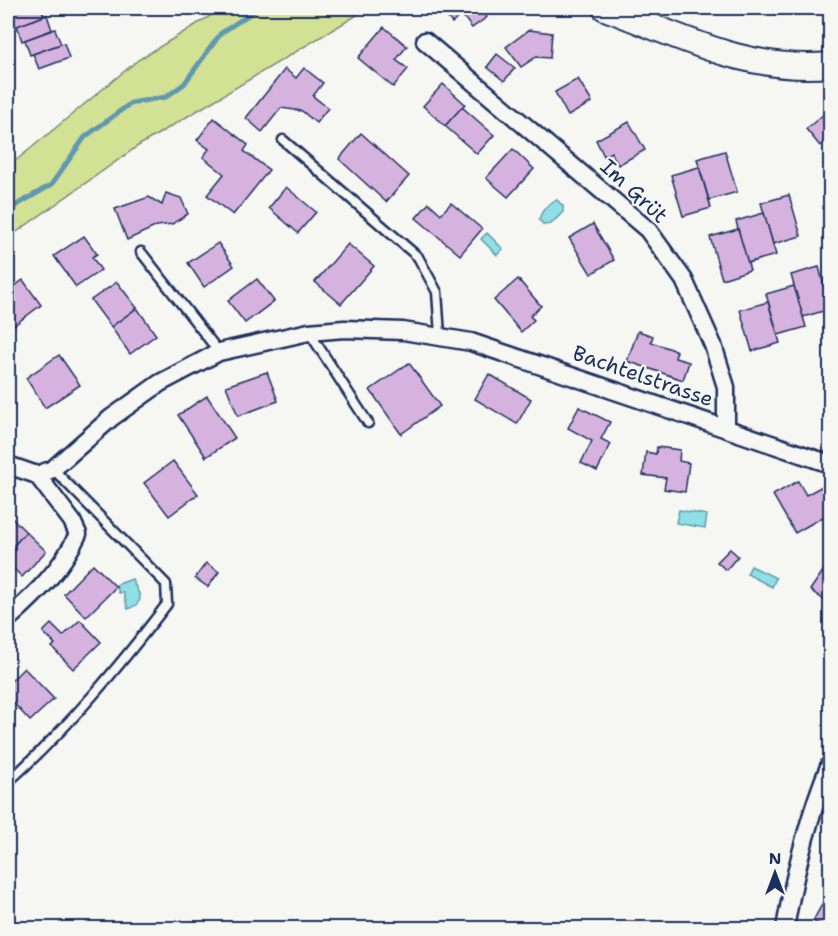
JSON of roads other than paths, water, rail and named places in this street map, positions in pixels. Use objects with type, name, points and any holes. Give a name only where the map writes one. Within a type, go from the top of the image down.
[{"type":"main road","points":[[605,8],[752,62],[786,66],[831,65]]},
{"type":"street","name":"Im Grüt","points":[[425,41],[648,230],[684,280],[714,345],[726,387],[726,428]]},
{"type":"street","name":"Bachtelstrasse","points":[[45,472],[111,418],[152,389],[219,352],[309,332],[372,329],[440,335],[499,350],[831,464]]},
{"type":"street","points":[[8,468],[45,472],[78,534],[66,559],[32,598],[8,619]]},
{"type":"street","points":[[785,928],[812,814],[831,764]]},
{"type":"lane","points":[[283,140],[418,257],[436,292],[440,335]]},
{"type":"lane","points":[[141,252],[219,352]]},
{"type":"lane","points":[[309,332],[368,423]]},
{"type":"lane","points":[[8,782],[69,724],[116,671],[167,604],[166,584],[45,472]]},
{"type":"water","points":[[557,200],[563,206],[563,212],[551,224],[544,225],[539,220],[541,214],[548,205]]},
{"type":"water","points":[[487,233],[503,249],[497,255],[481,239]]},
{"type":"water","points":[[679,510],[707,515],[705,528],[676,523]]},
{"type":"water","points":[[751,566],[776,578],[772,587],[747,574]]},
{"type":"water","points":[[132,579],[140,599],[128,609],[123,592],[119,593],[116,585]]},
{"type":"waterway","points":[[8,210],[51,185],[85,137],[131,103],[166,97],[184,84],[221,33],[259,8]]}]
